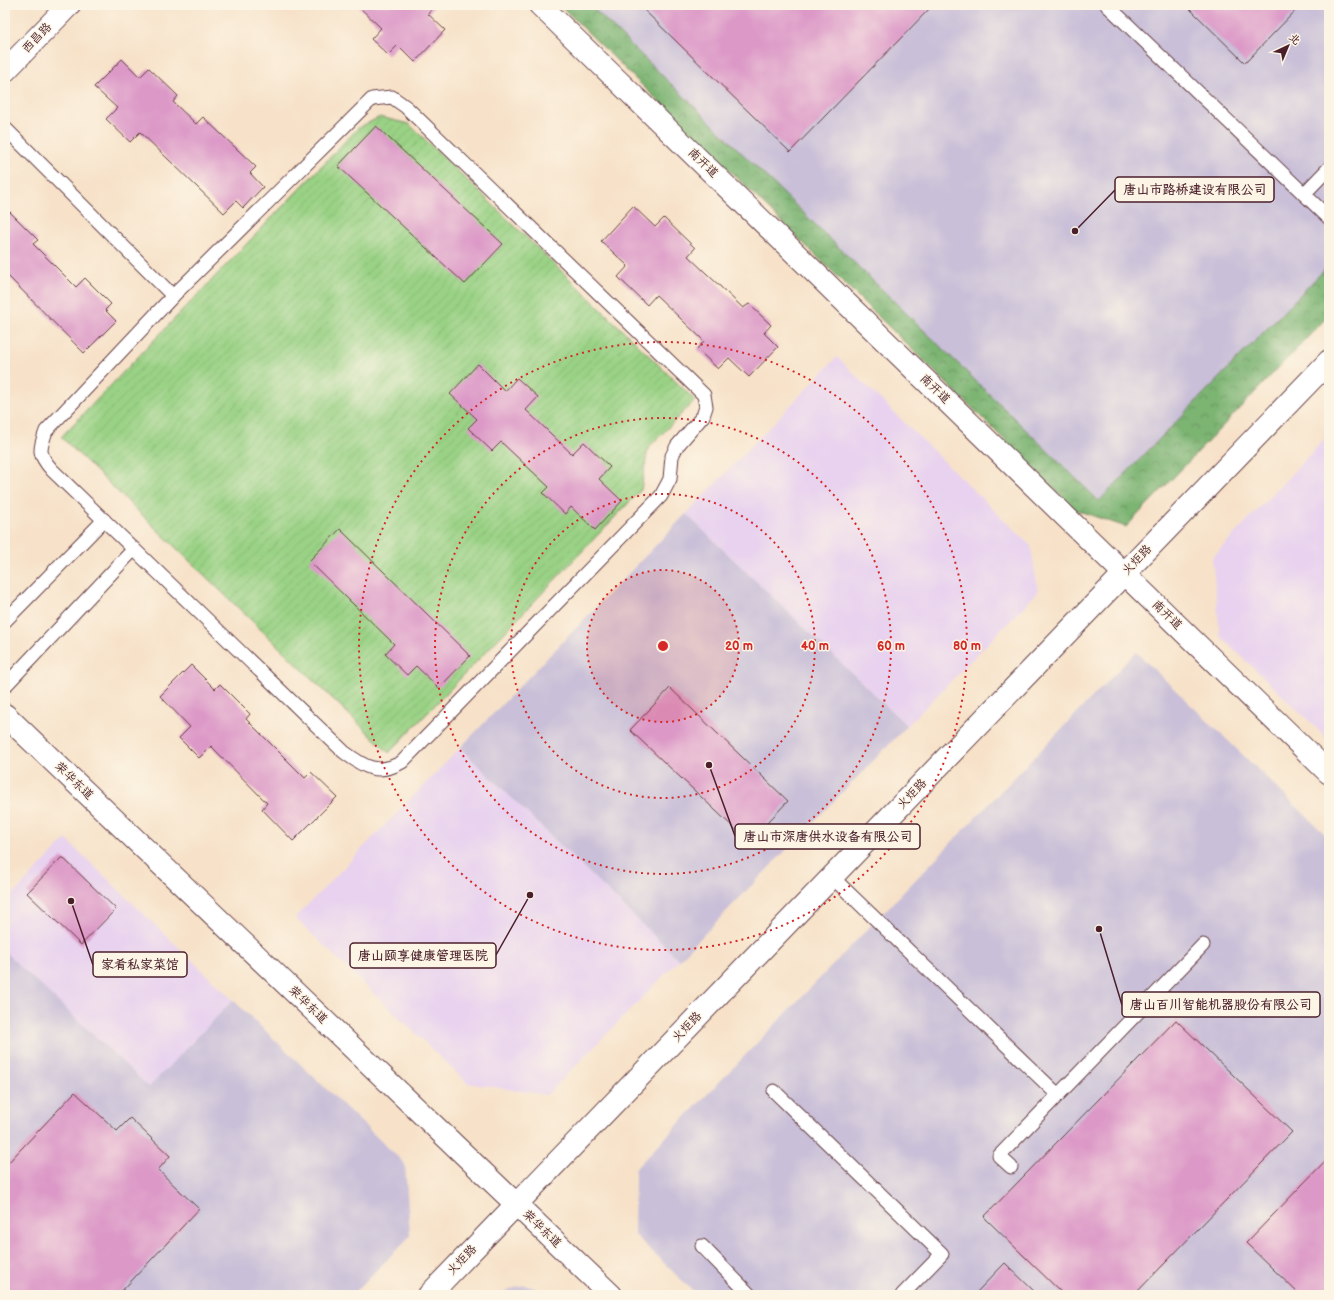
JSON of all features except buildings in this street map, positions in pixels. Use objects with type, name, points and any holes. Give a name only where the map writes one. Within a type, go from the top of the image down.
[{"type":"street","name":"西昌路","points":[[5,71],[69,5]]},
{"type":"street","name":"南开道","points":[[540,5],[1329,773]]},
{"type":"street","name":"火炬路","points":[[429,1295],[1329,361]]},
{"type":"street","name":"荣华东道","points":[[5,715],[611,1295]]},
{"type":"lane","points":[[1107,5],[1329,218]]},
{"type":"lane","points":[[392,97],[406,107],[704,395],[706,407],[702,416],[677,446],[672,456],[670,479],[661,496],[402,762],[393,768],[378,770],[361,765],[344,752],[104,520],[42,457],[41,445],[46,431],[173,296],[372,99],[392,97]]},
{"type":"lane","points":[[5,128],[173,296]]},
{"type":"lane","points":[[1304,194],[1329,168]]},
{"type":"lane","points":[[5,621],[104,520]]},
{"type":"lane","points":[[5,686],[134,549]]},
{"type":"lane","points":[[832,877],[1058,1095]]},
{"type":"lane","points":[[1011,1167],[1000,1156],[1204,945]]},
{"type":"lane","points":[[774,1091],[942,1254],[902,1295]]},
{"type":"lane","points":[[702,1246],[750,1295]]},
{"type":"shaded area","points":[[590,5],[1329,5],[1329,265],[1099,501]]},
{"type":"shaded area","points":[[837,357],[1031,546],[1038,592],[907,726],[686,514]]},
{"type":"shaded area","points":[[1329,434],[1329,740],[1220,636],[1212,558]]},
{"type":"shaded area","points":[[686,514],[907,726],[679,960],[460,748]]},
{"type":"shaded area","points":[[1136,652],[1329,838],[1329,1295],[697,1295],[634,1234],[635,1169]]},
{"type":"shaded area","points":[[460,748],[679,960],[547,1095],[467,1083],[295,918]]},
{"type":"shaded area","points":[[66,839],[233,1000],[149,1088],[5,952],[5,903]]},
{"type":"shaded area","points":[[5,952],[149,1087],[233,1000],[405,1164],[410,1236],[352,1295],[5,1295]]},
{"type":"shaded area","points":[[524,1285],[559,1295],[494,1295]]},
{"type":"green space","points":[[560,5],[590,5],[1099,501],[1329,265],[1329,315],[1126,527],[1076,510]]},
{"type":"green space","points":[[380,117],[409,124],[695,400],[648,448],[641,490],[389,753],[61,437],[358,128]]},
{"type":"place","name":"唐山市路桥建设有限公司","points":[[1075,231]]},
{"type":"place","name":"唐山市深唐供水设备有限公司","points":[[709,765]]},
{"type":"place","name":"唐山颐享健康管理医院","points":[[530,895]]},
{"type":"place","name":"家肴私家菜馆","points":[[71,901]]},
{"type":"place","name":"唐山百川智能机器股份有限公司","points":[[1099,929]]}]
